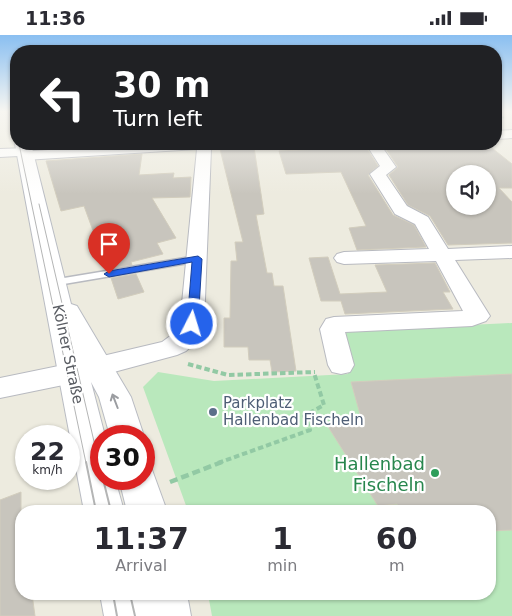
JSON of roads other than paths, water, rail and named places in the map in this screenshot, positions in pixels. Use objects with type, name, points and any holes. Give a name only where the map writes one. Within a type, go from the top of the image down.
[{"type":"main road","name":"Kölner Straße","points":[[24,150],[52,284],[86,370],[103,505]]},
{"type":"main road","name":"Kölner Straße","points":[[86,370],[115,397],[124,425]]},
{"type":"main road","points":[[123,600],[127,616]]},
{"type":"main road","points":[[166,600],[168,616]]},
{"type":"street","points":[[0,153],[24,150]]},
{"type":"street","points":[[0,388],[151,354],[177,345],[188,335],[192,324],[198,259],[204,150]]},
{"type":"street","points":[[341,365],[332,329],[334,325],[472,318],[478,316],[422,221],[401,210],[378,174],[388,167],[377,150]]},
{"type":"street","points":[[344,258],[512,252]]},
{"type":"lane","points":[[52,284],[198,259]]},
{"type":"tram line","points":[[20,150],[86,463]]},
{"type":"tram line","points":[[39,204],[90,425]]},
{"type":"tram line","points":[[86,462],[95,505]]},
{"type":"tram line","points":[[106,490],[110,505]]},
{"type":"tram line","points":[[114,600],[117,616]]},
{"type":"tram line","points":[[131,600],[135,616]]},
{"type":"place","name":"Parkplatz Hallenbad Fischeln","points":[[213,412]]},
{"type":"place","name":"Hallenbad Fischeln","points":[[435,473]]}]
